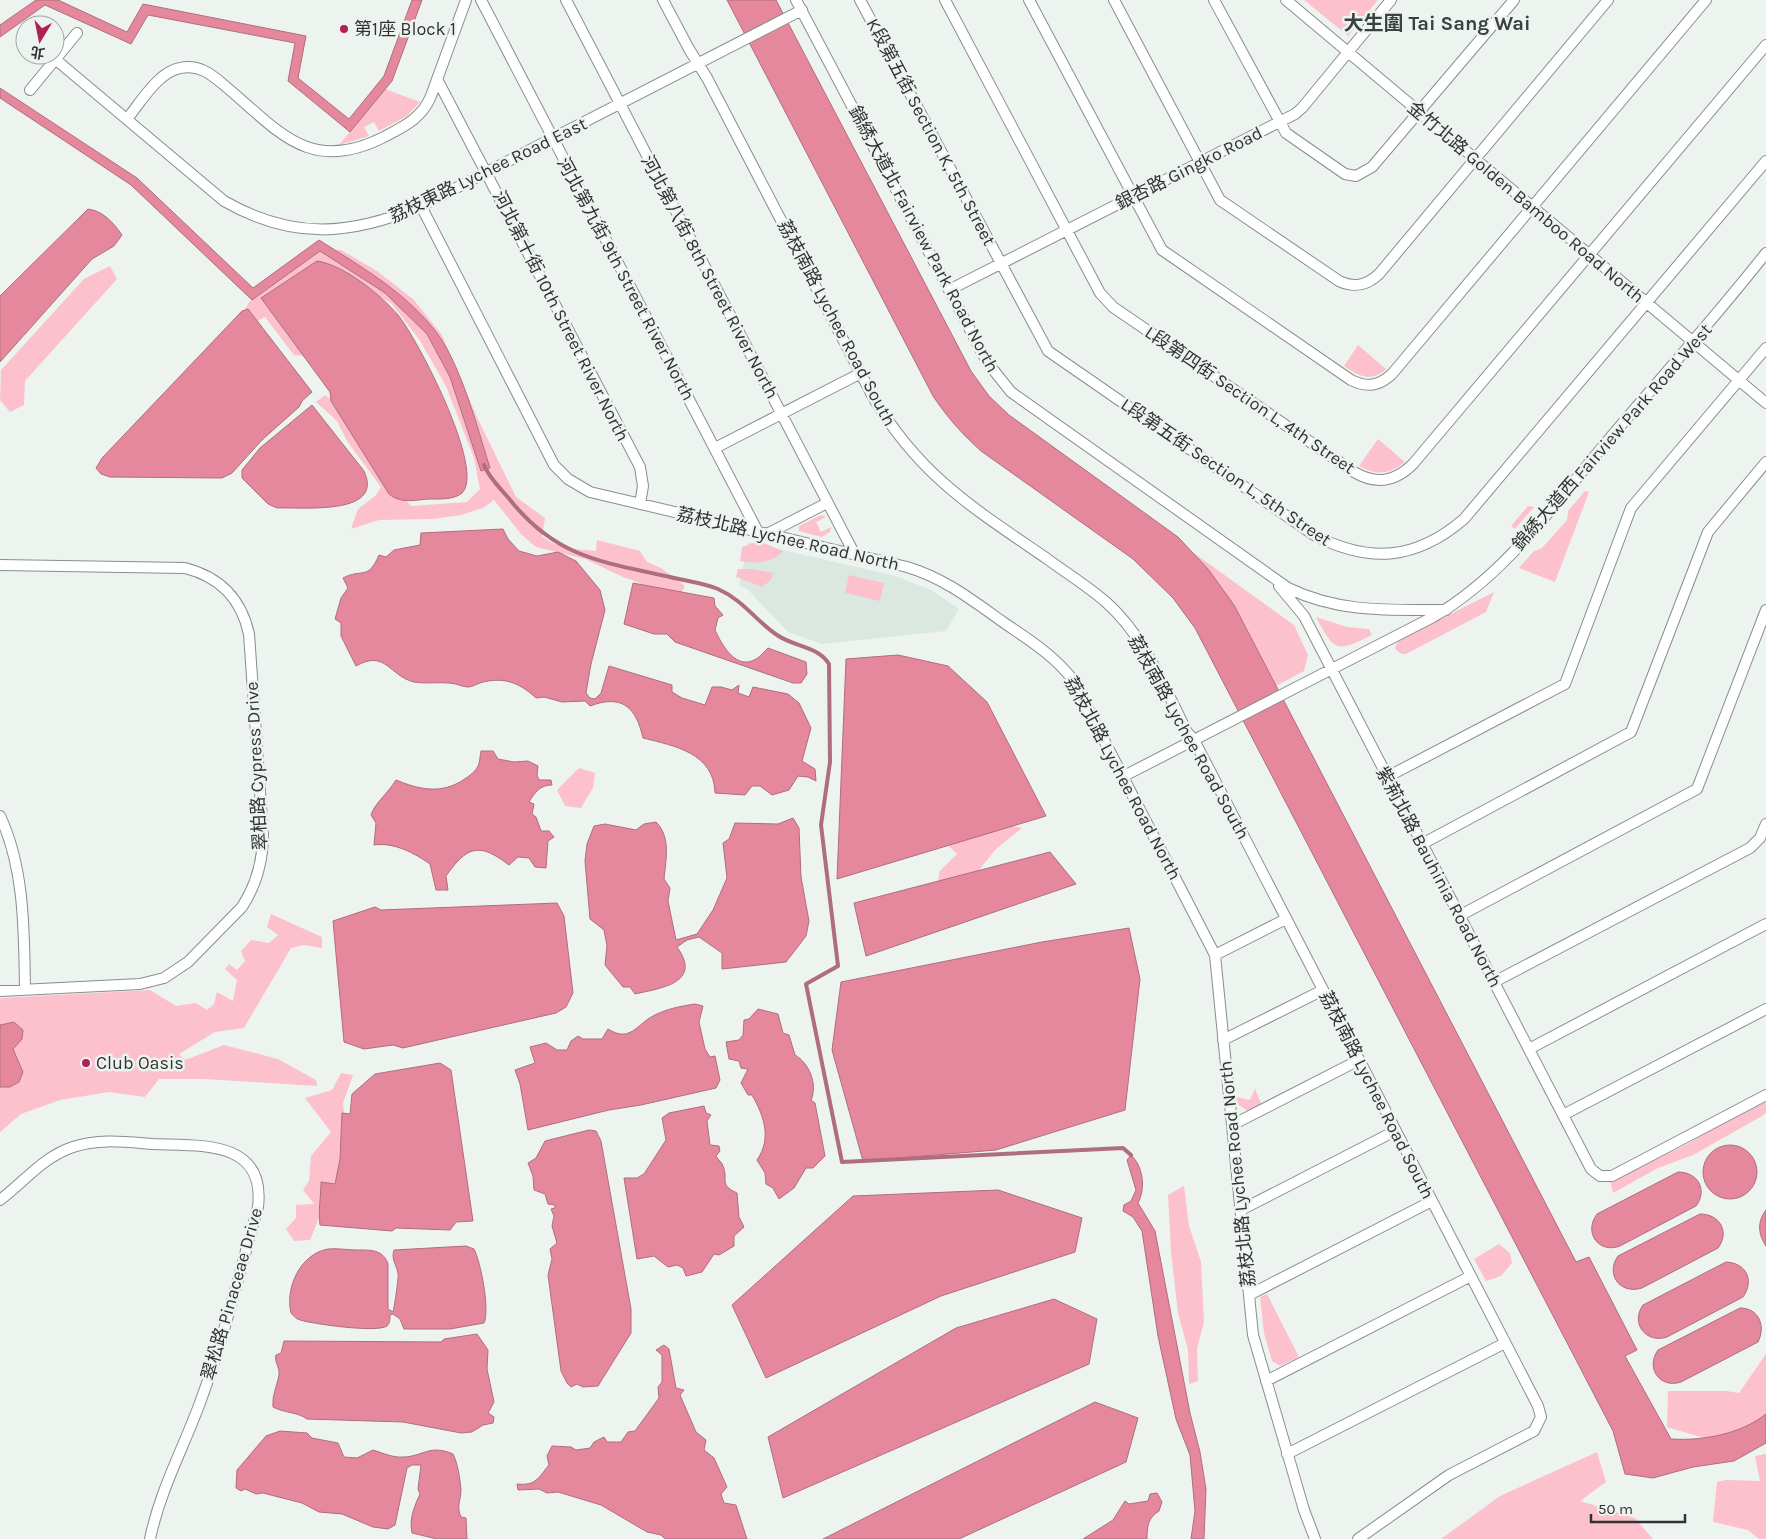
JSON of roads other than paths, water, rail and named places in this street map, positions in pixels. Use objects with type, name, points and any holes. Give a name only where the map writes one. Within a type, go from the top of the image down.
[{"type":"street","points":[[127,119],[164,76],[172,71],[190,67],[208,72],[291,140],[315,150],[340,152],[364,147],[412,122],[428,104],[466,0]]},
{"type":"street","name":"河北第九街 9th Street River North","points":[[481,0],[714,448],[762,533]]},
{"type":"street","name":"河北第八街 8th Street River North","points":[[566,0],[855,555]]},
{"type":"street","name":"荔枝南路 Lychee Road South","points":[[663,0],[889,423],[928,471],[963,501],[1091,590],[1123,620],[1137,638],[1187,732],[1194,740],[1538,1406],[1540,1422],[1534,1431],[1449,1475],[1358,1539]]},
{"type":"street","name":"錦綉大道北 Fairview Park Road North","points":[[796,0],[987,362],[1012,392],[1273,580]]},
{"type":"street","name":"K段第五街 Section K, 5th Street","points":[[860,0],[1001,264]]},
{"type":"street","name":"L段第四街 Section L, 4th Street","points":[[945,0],[1100,292],[1113,307],[1354,472],[1366,479],[1379,481],[1398,476],[1413,464],[1766,45]]},
{"type":"street","points":[[1029,0],[1162,250],[1351,380],[1368,386],[1377,384],[1392,374],[1706,0]]},
{"type":"street","points":[[1114,0],[1220,200],[1339,281],[1356,286],[1365,284],[1379,274],[1608,0]]},
{"type":"street","points":[[1214,0],[1278,122],[1286,133],[1344,174],[1356,176],[1372,167],[1514,0]]},
{"type":"street","name":"金竹北路 Golden Bamboo Road North","points":[[1286,0],[1766,404]]},
{"type":"street","name":"銀杏路 Gingko Road","points":[[949,290],[1302,108],[1391,0]]},
{"type":"street","name":"荔枝東路 Lychee Road East","points":[[62,65],[224,200],[240,210],[273,223],[308,229],[345,229],[380,222],[421,206],[802,10]]},
{"type":"street","points":[[65,47],[77,33]]},
{"type":"street","points":[[30,90],[50,65]]},
{"type":"street","name":"河北第十街 10th Street River North","points":[[437,79],[640,468],[643,486],[640,504]]},
{"type":"street","name":"L段第五街 Section L, 5th Street","points":[[1001,264],[1043,344],[1055,357],[1314,535],[1335,546],[1357,553],[1381,555],[1404,552],[1426,545],[1447,534],[1464,519],[1766,161]]},
{"type":"street","name":"荔枝北路 Lychee Road North","points":[[421,206],[554,465],[568,478],[590,492],[920,571],[943,582],[1045,651],[1073,680],[1215,955],[1253,1335],[1287,1454],[1315,1539]]},
{"type":"street","name":"錦綉大道西 Fairview Park Road West","points":[[1124,776],[1446,610],[1477,587],[1505,561],[1718,314],[1766,254]]},
{"type":"street","points":[[1387,777],[1565,684],[1631,508],[1766,348]]},
{"type":"street","points":[[714,448],[861,373]]},
{"type":"street","points":[[1422,844],[1631,732],[1708,532],[1766,462]]},
{"type":"street","points":[[762,533],[828,503]]},
{"type":"street","name":"翠柏路 Cypress Drive","points":[[0,565],[185,568],[208,576],[228,590],[246,618],[249,634],[263,834],[261,863],[248,898],[242,907],[180,968],[164,978],[140,984],[0,991]]},
{"type":"street","points":[[1273,580],[1304,596],[1338,606],[1372,610],[1446,610]]},
{"type":"street","name":"紫荊北路 Bauhinia Road North","points":[[1273,580],[1304,616],[1591,1169],[1600,1176],[1606,1177],[1617,1173],[1766,1095]]},
{"type":"street","points":[[1459,916],[1697,789],[1766,610]]},
{"type":"street","points":[[0,816],[7,835],[23,902],[25,989]]},
{"type":"street","points":[[1494,982],[1750,848],[1760,838],[1766,824]]},
{"type":"street","points":[[1215,955],[1286,919]]},
{"type":"street","points":[[1528,1049],[1766,924]]},
{"type":"street","points":[[1224,1040],[1322,990]]},
{"type":"street","points":[[1563,1115],[1766,1009]]},
{"type":"street","points":[[1232,1125],[1359,1060]]},
{"type":"street","points":[[1240,1210],[1396,1131]]},
{"type":"street","name":"翠松路 Pinaceae Drive","points":[[0,1200],[51,1157],[74,1146],[100,1142],[219,1147],[241,1158],[256,1179],[259,1188],[258,1207],[215,1356],[202,1398],[159,1504],[150,1539]]},
{"type":"street","points":[[1249,1295],[1432,1202]]},
{"type":"street","points":[[1266,1380],[1471,1276]]},
{"type":"street","points":[[1287,1454],[1505,1343]]},
{"type":"waterway","points":[[484,465],[496,484],[528,520],[546,535],[564,546],[583,555],[623,567],[718,589],[735,599],[777,635],[812,650],[829,664],[830,762],[821,825],[838,966],[806,984],[842,1162],[1123,1148],[1131,1155]]},
{"type":"place","name":"第1座 Block 1","points":[[344,29]]},
{"type":"place","name":"Club Oasis","points":[[86,1063]]},
{"type":"district","name":"大生圍 Tai Sang Wai","points":[[1437,23]]}]
